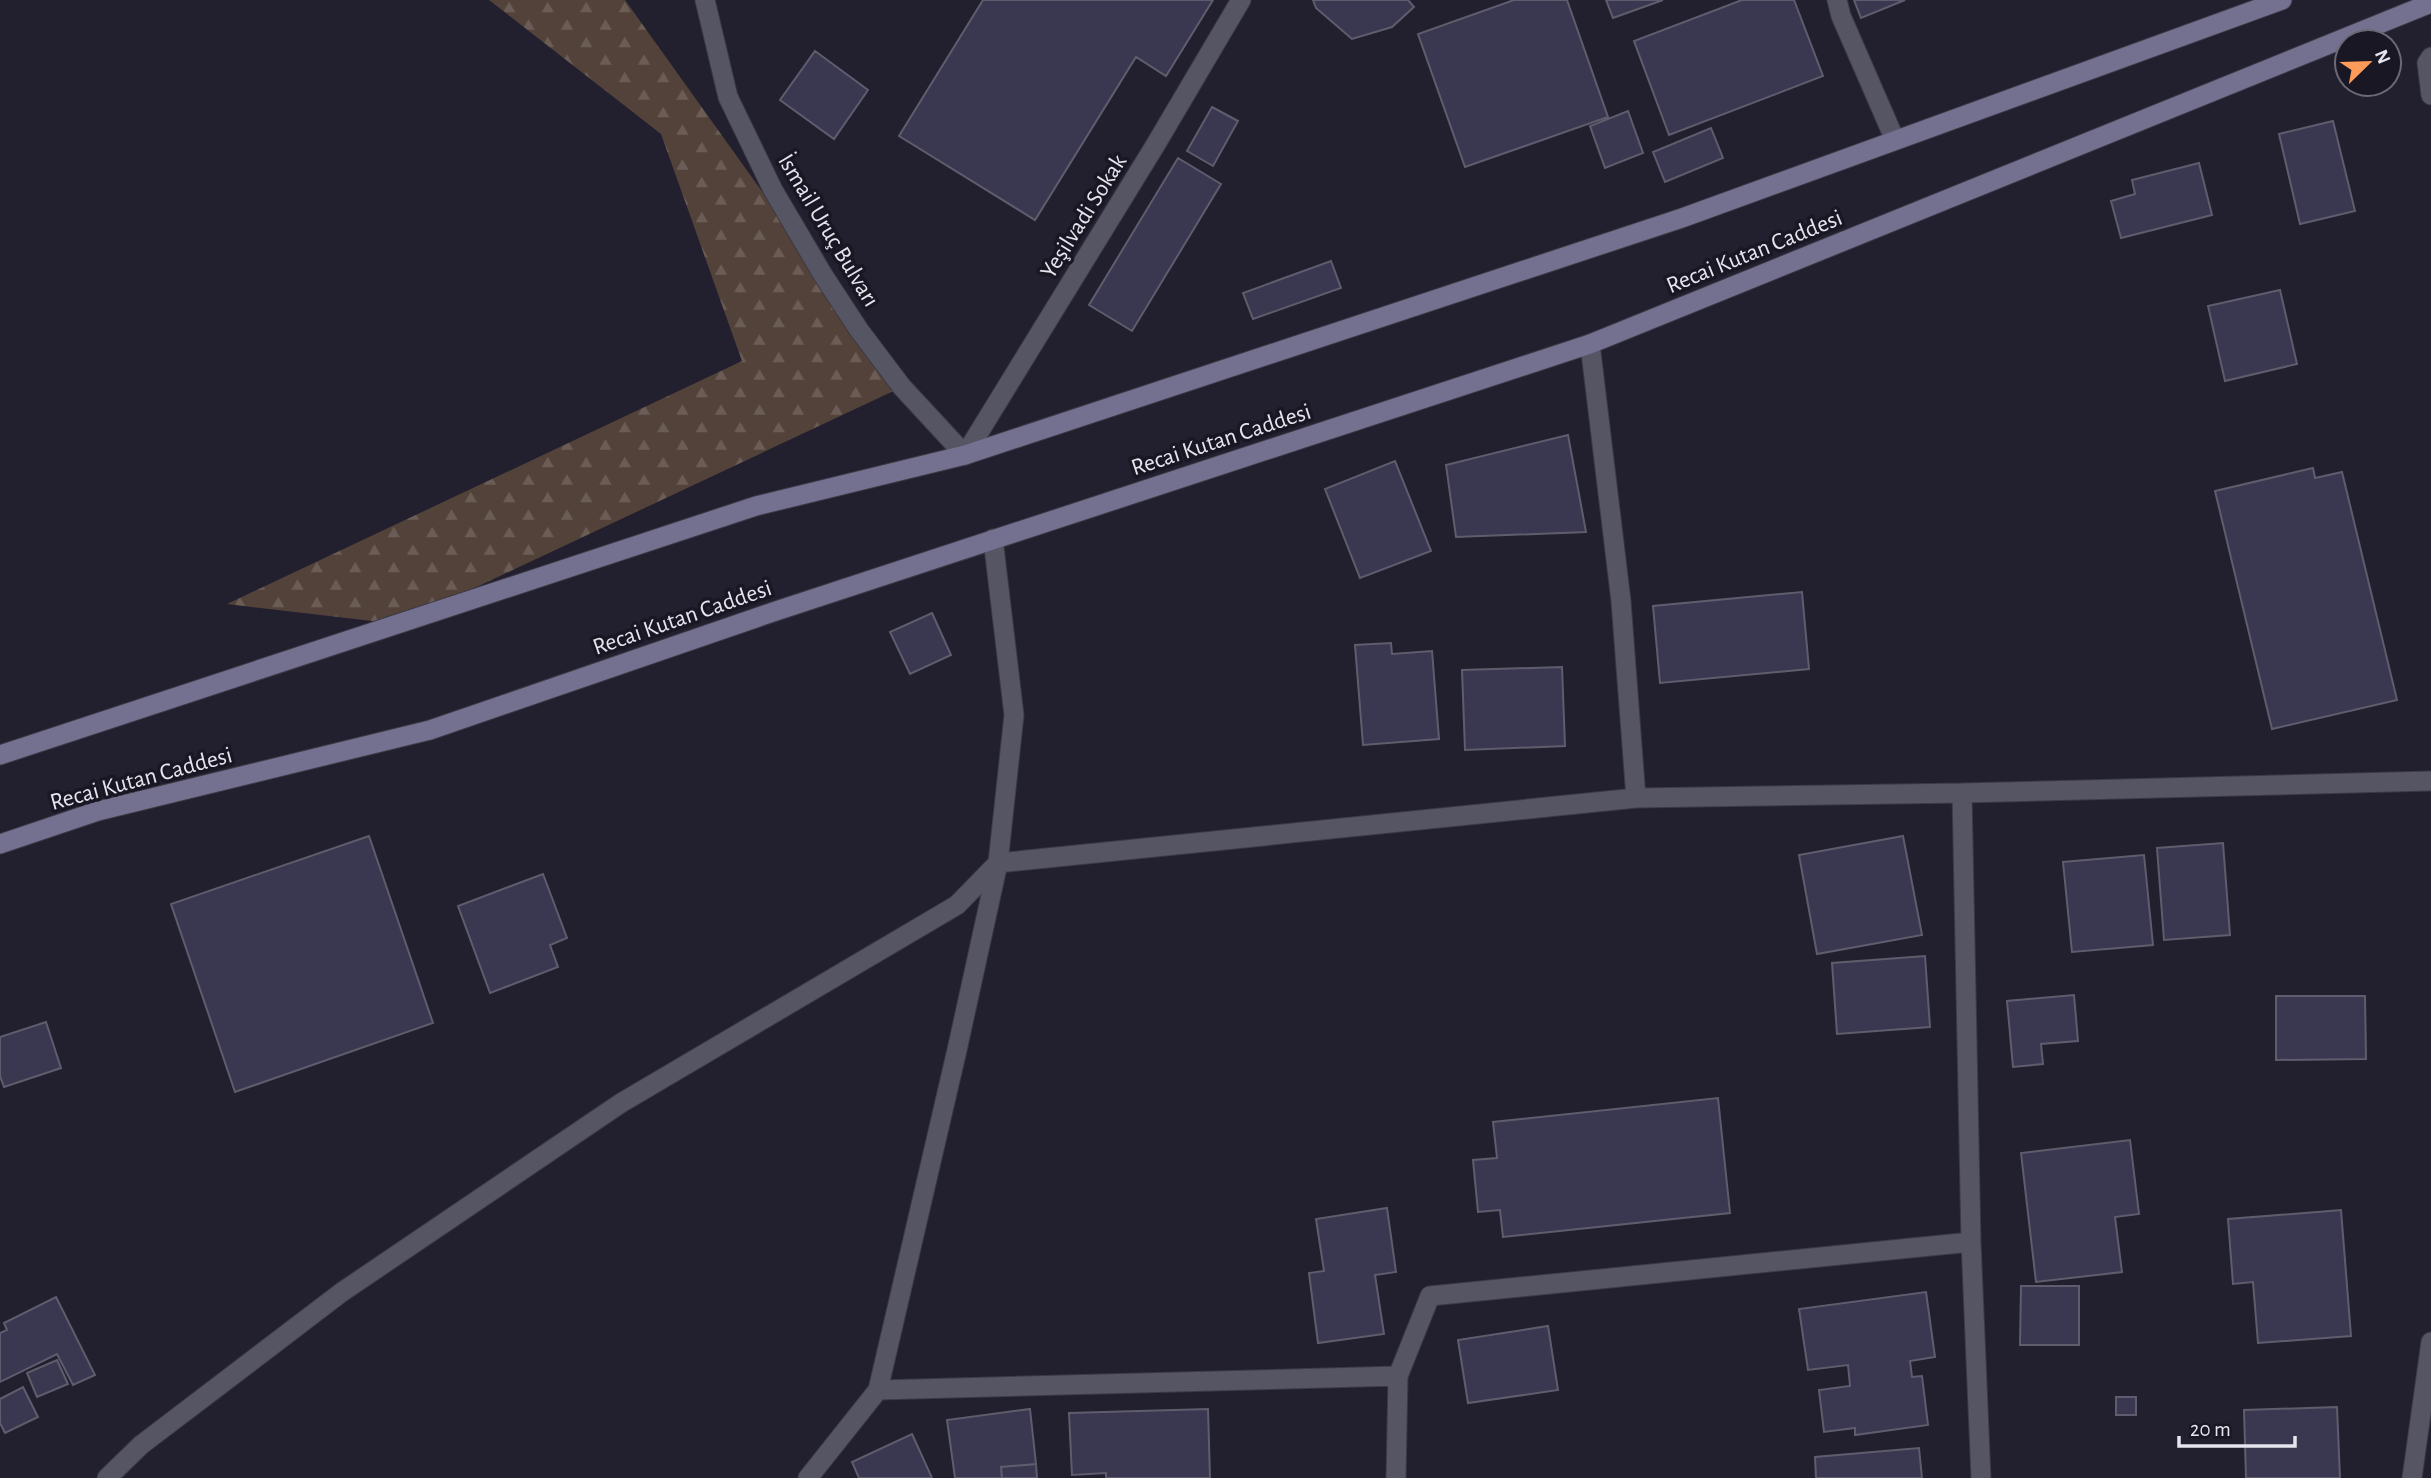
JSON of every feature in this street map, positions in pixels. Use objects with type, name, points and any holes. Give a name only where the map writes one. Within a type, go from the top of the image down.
[{"type":"main road","points":[[0,755],[756,506],[965,455],[1682,218],[2282,0]]},
{"type":"main road","name":"Recai Kutan Caddesi","points":[[0,844],[98,811],[430,730],[993,539],[1590,344],[2431,3]]},
{"type":"street","name":"İsmail Uruç Bulvarı","points":[[705,0],[728,97],[773,190],[822,275],[859,330],[902,387],[965,455]]},
{"type":"street","name":"Yeşilvadi Sokak","points":[[965,455],[1241,0]]},
{"type":"street","points":[[1837,0],[1841,16],[1895,140]]},
{"type":"street","points":[[2431,57],[2427,63],[2431,95]]},
{"type":"street","points":[[1590,344],[1621,601],[1636,798]]},
{"type":"street","points":[[808,1478],[878,1390],[998,863],[1014,715],[993,539]]},
{"type":"street","points":[[107,1478],[141,1445],[342,1293],[621,1103],[957,905],[998,863],[1636,798],[2431,781]]},
{"type":"street","points":[[1962,793],[1971,1242],[1981,1478]]},
{"type":"street","points":[[1396,1478],[1398,1376],[1430,1296],[1971,1242]]},
{"type":"street","points":[[2412,1478],[2431,1342]]},
{"type":"street","points":[[878,1390],[1398,1376]]},
{"type":"green space","points":[[489,0],[625,0],[902,387],[398,624],[227,604],[742,361],[661,134]]},
{"type":"building","points":[[983,0],[1213,0],[1166,76],[1136,57],[1035,220],[899,136]]},
{"type":"building","points":[[1313,0],[1408,0],[1414,7],[1392,27],[1352,39],[1316,8]]},
{"type":"building","points":[[1514,0],[1567,0],[1608,117],[1465,167],[1418,34]]},
{"type":"building","points":[[1606,0],[1663,0],[1613,18]]},
{"type":"building","points":[[1742,0],[1794,0],[1823,76],[1669,135],[1634,41]]},
{"type":"building","points":[[1854,0],[1905,0],[1861,18]]},
{"type":"building","points":[[815,51],[868,90],[834,139],[780,100]]},
{"type":"building","points":[[1212,107],[1238,121],[1213,166],[1187,151]]},
{"type":"building","points":[[1628,111],[1643,153],[1605,168],[1590,126]]},
{"type":"building","points":[[2333,121],[2355,211],[2300,224],[2279,134]]},
{"type":"building","points":[[1711,128],[1723,158],[1665,182],[1653,152]]},
{"type":"building","points":[[1178,158],[1221,184],[1132,331],[1089,305]]},
{"type":"building","points":[[2199,163],[2212,215],[2121,238],[2111,201],[2135,194],[2132,180]]},
{"type":"building","points":[[1331,261],[1341,288],[1253,319],[1243,293]]},
{"type":"building","points":[[2280,290],[2297,364],[2225,381],[2208,306]]},
{"type":"building","points":[[1568,435],[1586,532],[1456,537],[1446,465]]},
{"type":"building","points":[[1395,461],[1431,551],[1360,578],[1325,489]]},
{"type":"building","points":[[2313,468],[2315,478],[2342,472],[2397,700],[2272,729],[2215,491]]},
{"type":"building","points":[[1802,592],[1809,669],[1660,683],[1653,606]]},
{"type":"building","points":[[932,613],[951,655],[910,674],[890,632]]},
{"type":"building","points":[[1391,643],[1392,654],[1432,651],[1439,739],[1363,745],[1355,645]]},
{"type":"building","points":[[1562,667],[1565,746],[1465,750],[1462,670]]},
{"type":"building","points":[[369,836],[433,1023],[235,1092],[171,904]]},
{"type":"building","points":[[1903,836],[1922,935],[1817,954],[1799,855]]},
{"type":"building","points":[[2223,843],[2230,935],[2164,940],[2157,848]]},
{"type":"building","points":[[2144,855],[2153,945],[2072,952],[2063,862]]},
{"type":"building","points":[[543,874],[567,938],[550,945],[558,967],[490,993],[458,906]]},
{"type":"building","points":[[1925,956],[1930,1027],[1837,1034],[1832,963]]},
{"type":"building","points":[[2074,995],[2078,1041],[2041,1044],[2043,1064],[2013,1067],[2007,1001]]},
{"type":"building","points":[[2276,996],[2365,996],[2366,1059],[2276,1060]]},
{"type":"building","points":[[46,1022],[61,1068],[4,1087],[0,1076],[0,1037]]},
{"type":"building","points":[[1718,1098],[1730,1213],[1503,1237],[1500,1210],[1478,1212],[1473,1160],[1497,1158],[1493,1122]]},
{"type":"building","points":[[2130,1140],[2139,1214],[2115,1217],[2122,1272],[2036,1282],[2021,1153]]},
{"type":"building","points":[[1387,1208],[1396,1272],[1375,1275],[1384,1334],[1318,1343],[1309,1273],[1324,1271],[1316,1219]]},
{"type":"building","points":[[2341,1210],[2351,1336],[2258,1343],[2253,1282],[2233,1284],[2228,1219]]},
{"type":"building","points":[[2021,1286],[2079,1286],[2079,1345],[2020,1345]]},
{"type":"building","points":[[1926,1292],[1935,1357],[1910,1361],[1912,1377],[1922,1376],[1928,1425],[1855,1435],[1855,1428],[1824,1432],[1819,1390],[1850,1386],[1848,1365],[1808,1370],[1799,1309]]},
{"type":"building","points":[[56,1297],[95,1375],[73,1385],[57,1354],[0,1382],[0,1333],[7,1330],[4,1323]]},
{"type":"building","points":[[1548,1326],[1558,1390],[1468,1403],[1458,1340]]},
{"type":"building","points":[[57,1360],[68,1384],[37,1397],[27,1373]]},
{"type":"building","points":[[23,1387],[38,1417],[5,1433],[0,1423],[0,1399]]},
{"type":"building","points":[[2116,1397],[2136,1397],[2136,1415],[2116,1415]]},
{"type":"building","points":[[2337,1407],[2340,1478],[2246,1478],[2244,1410]]},
{"type":"building","points":[[1030,1409],[1036,1464],[1001,1467],[1002,1478],[955,1478],[947,1420]]},
{"type":"building","points":[[1208,1409],[1210,1478],[1106,1478],[1106,1473],[1072,1475],[1069,1413]]},
{"type":"building","points":[[912,1434],[932,1478],[859,1478],[852,1462]]},
{"type":"building","points":[[1919,1448],[1922,1478],[1816,1478],[1815,1457]]},
{"type":"building","points":[[1036,1464],[1037,1478],[1002,1478],[1001,1467]]}]
